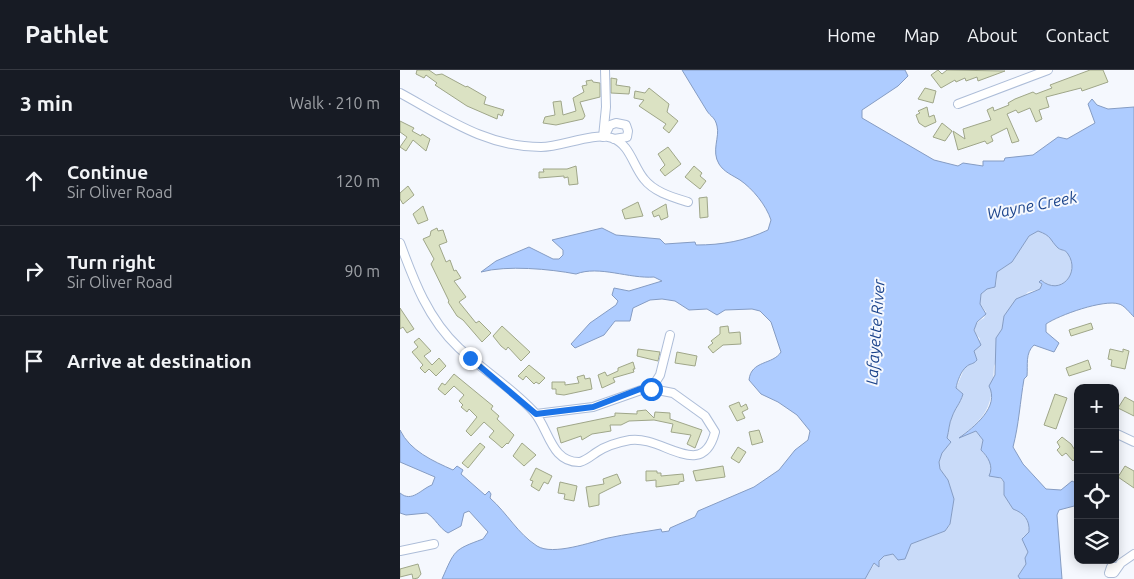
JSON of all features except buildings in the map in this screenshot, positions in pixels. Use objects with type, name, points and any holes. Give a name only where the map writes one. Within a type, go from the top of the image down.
[{"type":"street","points":[[603,137],[606,107],[604,70]]},
{"type":"street","points":[[958,104],[1048,70]]},
{"type":"street","points":[[400,93],[454,125],[474,134],[509,144],[542,147],[603,137],[614,139],[627,137],[626,125],[616,123],[610,125],[603,137]]},
{"type":"street","points":[[614,139],[624,147],[640,173],[651,186],[688,202]]},
{"type":"street","points":[[400,243],[417,288],[444,332],[536,414],[558,453],[574,462],[584,461],[603,449],[633,440],[657,444],[686,456],[697,456],[706,451],[713,441],[715,432],[712,424],[705,416],[673,393],[651,389],[640,389],[593,407],[536,414]]},
{"type":"street","points":[[651,389],[660,375],[670,335]]},
{"type":"street","points":[[1119,435],[1134,442]]},
{"type":"street","points":[[400,551],[434,544]]},
{"type":"street","points":[[1118,568],[1134,554]]},
{"type":"shaded area","points":[[1038,231],[1048,236],[1058,248],[1068,253],[1072,268],[1070,275],[1062,284],[1055,286],[1049,285],[1042,280],[1040,289],[1028,292],[1004,316],[1002,329],[996,338],[996,362],[991,398],[979,421],[961,436],[976,431],[983,440],[981,450],[990,461],[991,471],[1004,482],[1004,495],[1013,509],[1023,515],[1027,521],[1029,533],[1023,537],[1028,552],[1025,558],[1026,564],[1018,575],[1020,579],[865,579],[875,563],[878,566],[879,561],[885,556],[906,554],[911,544],[945,531],[950,525],[954,499],[948,480],[940,469],[939,462],[942,453],[951,442],[947,438],[950,422],[963,394],[956,388],[965,367],[977,360],[974,351],[980,339],[975,327],[984,318],[986,312],[980,304],[981,294],[987,289],[993,288],[996,284],[997,272],[1012,262],[1029,236]]},
{"type":"water","points":[[682,70],[905,70],[908,76],[898,86],[862,110],[862,118],[934,160],[958,166],[963,163],[983,166],[983,161],[1004,161],[1005,158],[1033,155],[1058,137],[1067,139],[1095,123],[1088,104],[1092,99],[1097,105],[1108,109],[1134,107],[1134,317],[1125,307],[1112,303],[1071,312],[1046,324],[1046,332],[1059,343],[1054,352],[1034,345],[1029,352],[1027,376],[1024,379],[1013,447],[1023,464],[1046,489],[1061,490],[1072,481],[1074,482],[1074,506],[1059,510],[1057,515],[1062,579],[1020,579],[1018,576],[1026,564],[1025,558],[1028,552],[1022,539],[1029,532],[1027,521],[1023,515],[1013,509],[1004,495],[1004,482],[1001,478],[989,476],[991,465],[981,450],[983,440],[976,431],[959,438],[984,416],[991,401],[989,386],[995,375],[996,338],[1002,329],[1004,316],[1016,299],[1040,289],[1042,284],[1039,282],[1041,280],[1048,285],[1055,286],[1061,284],[1070,275],[1072,268],[1067,252],[1058,248],[1048,236],[1038,231],[1029,236],[1012,262],[997,272],[995,287],[987,289],[981,294],[980,304],[986,314],[977,322],[974,330],[981,345],[974,351],[977,360],[964,369],[958,380],[956,388],[963,394],[950,422],[947,438],[951,442],[942,453],[939,462],[940,469],[948,480],[954,499],[950,524],[945,531],[911,544],[905,559],[898,560],[893,554],[884,556],[879,561],[879,567],[874,563],[865,579],[442,579],[456,552],[483,539],[488,532],[469,511],[464,513],[461,526],[448,533],[427,513],[406,515],[400,513],[400,493],[404,496],[412,496],[432,485],[435,477],[400,462],[400,430],[416,450],[453,470],[457,466],[463,470],[461,474],[485,495],[489,491],[491,494],[490,498],[530,541],[544,549],[552,550],[628,534],[661,529],[662,532],[669,531],[670,528],[695,517],[698,511],[754,487],[779,470],[795,450],[808,440],[810,431],[797,415],[778,402],[761,394],[749,380],[754,369],[773,359],[781,352],[771,322],[760,311],[752,309],[725,310],[717,315],[707,309],[689,310],[675,301],[650,300],[633,308],[630,321],[615,321],[604,335],[575,348],[571,344],[590,323],[616,305],[618,301],[612,295],[614,288],[629,291],[662,281],[654,277],[594,271],[576,274],[516,268],[481,272],[496,261],[529,247],[553,259],[559,259],[563,255],[563,250],[552,240],[602,228],[616,235],[660,239],[665,244],[695,242],[696,245],[733,242],[768,230],[771,220],[758,198],[745,184],[719,164],[716,154],[718,130],[714,119]]},
{"type":"route","points":[[470,358],[536,414],[578,411],[640,389],[651,389]]},
{"type":"water label","name":"Wayne Creek","points":[[1032,205]]},
{"type":"water label","name":"Lafayette River","points":[[875,332]]}]
